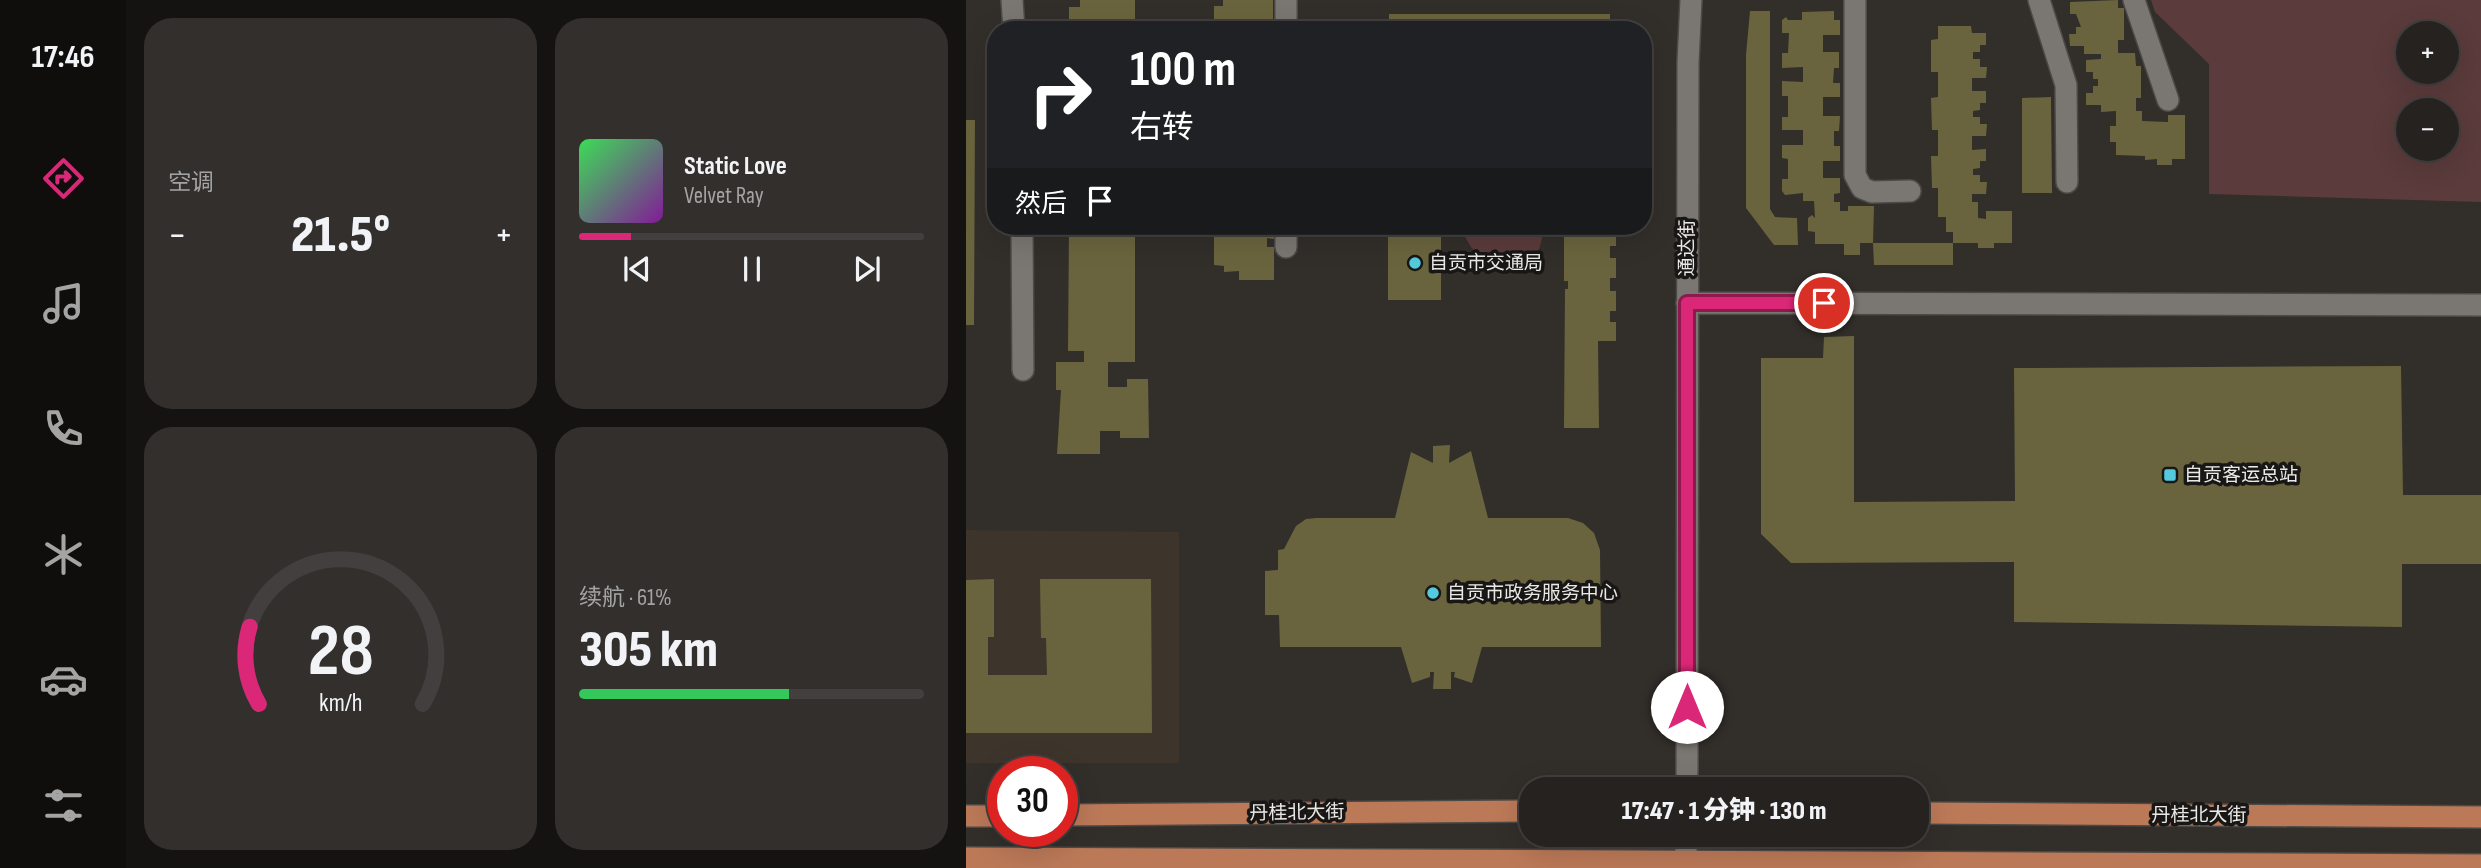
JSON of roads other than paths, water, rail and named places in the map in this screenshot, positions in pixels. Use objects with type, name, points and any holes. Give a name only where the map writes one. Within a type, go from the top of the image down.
[{"type":"main road","name":"丹桂北大街","points":[[1078,815],[1519,811]]},
{"type":"main road","name":"丹桂北大街","points":[[1929,813],[2481,817]]},
{"type":"main road","points":[[966,816],[987,816]]},
{"type":"main road","points":[[966,858],[2481,865]]},
{"type":"street","points":[[1012,0],[1013,21]]},
{"type":"street","points":[[1286,0],[1286,21]]},
{"type":"street","name":"通达街","points":[[1687,777],[1687,303],[1691,0]]},
{"type":"street","points":[[1855,0],[1855,175],[1862,187],[1872,192],[1910,191]]},
{"type":"street","points":[[2039,0],[2066,85],[2067,181]]},
{"type":"street","points":[[2134,0],[2168,100]]},
{"type":"street","points":[[1022,235],[1023,370]]},
{"type":"street","points":[[1687,303],[2481,304]]},
{"type":"street","points":[[1686,847],[1686,860]]},
{"type":"place","name":"自贡市交通局","points":[[1415,263]]},
{"type":"place","name":"自贡客运总站","points":[[2170,475]]},
{"type":"place","name":"自贡市政务服务中心","points":[[1433,593]]}]
